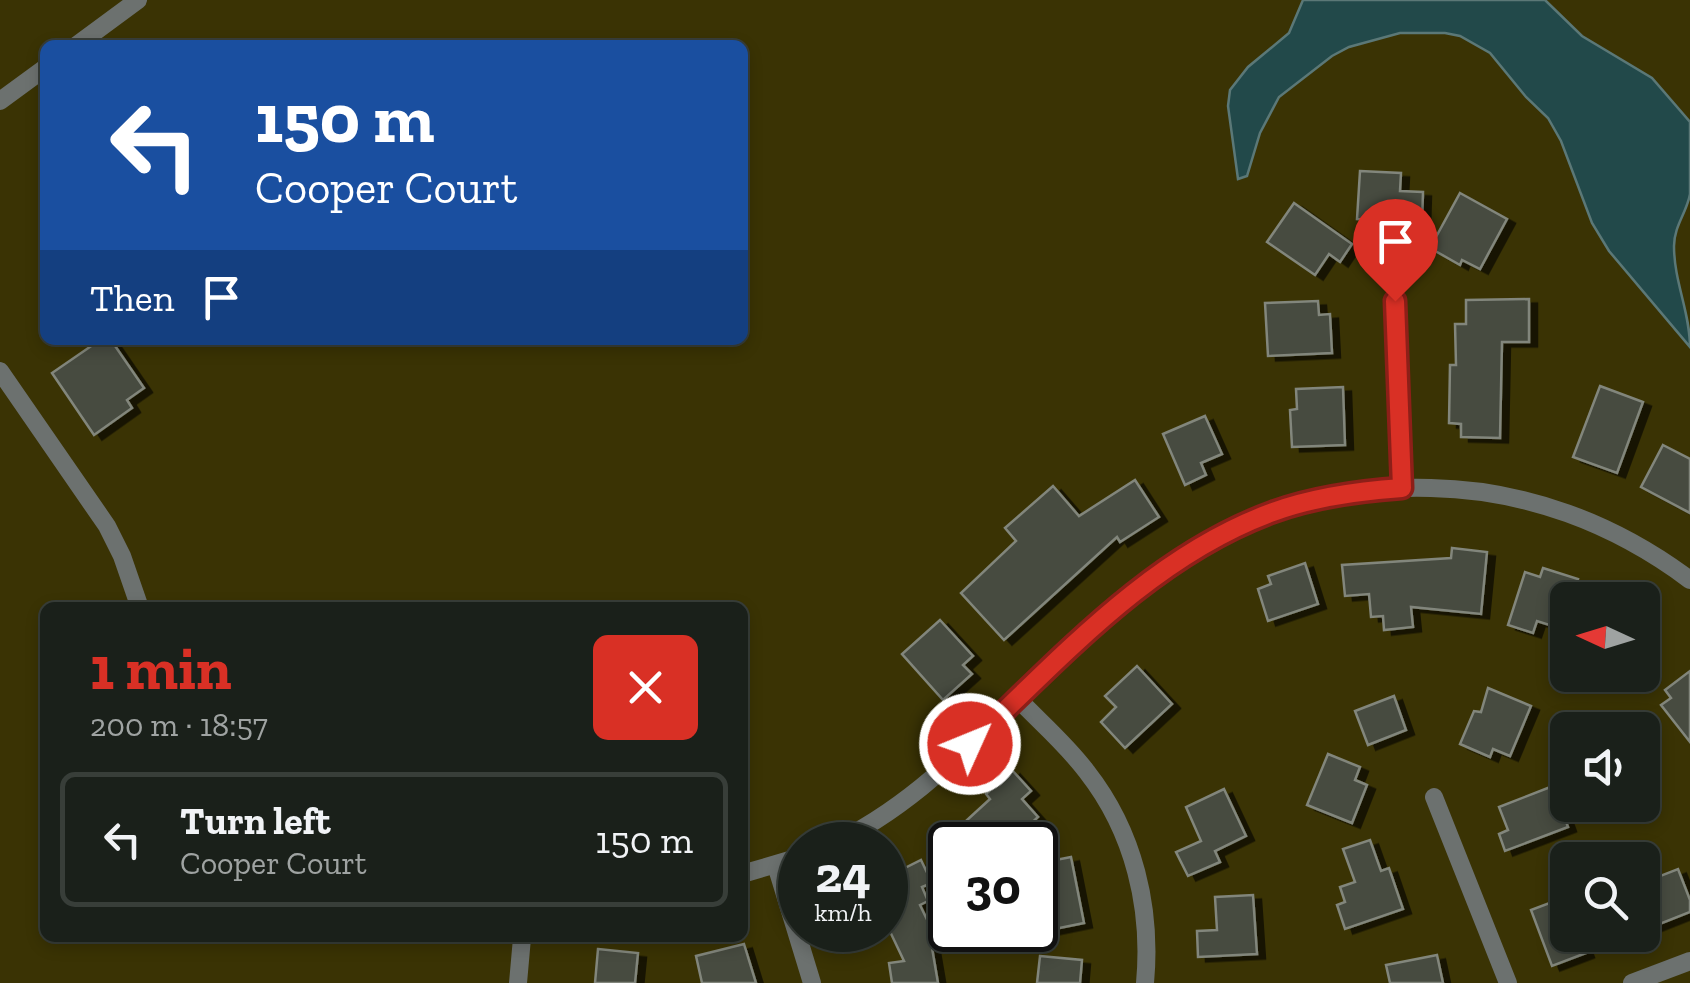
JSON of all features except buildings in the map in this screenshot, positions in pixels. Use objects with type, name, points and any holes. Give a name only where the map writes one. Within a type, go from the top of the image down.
[{"type":"street","points":[[84,40],[138,0]]},
{"type":"street","points":[[0,101],[40,72]]},
{"type":"street","points":[[1395,301],[1402,488]]},
{"type":"street","points":[[0,371],[107,526],[138,602]]},
{"type":"street","points":[[869,822],[946,767],[1130,596],[1216,537],[1302,503],[1402,488],[1470,490],[1568,512],[1631,541],[1690,580]]},
{"type":"street","points":[[1018,699],[1088,772],[1127,842],[1143,900],[1145,983]]},
{"type":"street","points":[[1434,797],[1508,983]]},
{"type":"street","points":[[748,872],[776,865],[812,983]]},
{"type":"street","points":[[518,983],[522,942]]},
{"type":"street","points":[[1632,983],[1690,961]]},
{"type":"shaded area","points":[[0,0],[1690,0],[1690,983],[0,983]]},
{"type":"water","points":[[1303,0],[1545,0],[1582,36],[1652,78],[1690,122],[1690,194],[1674,246],[1690,347],[1609,251],[1592,223],[1561,141],[1548,118],[1490,53],[1460,36],[1400,33],[1349,47],[1332,56],[1279,97],[1260,133],[1247,176],[1238,179],[1228,106],[1230,90],[1248,67],[1289,33]]},
{"type":"route","points":[[970,744],[1130,596],[1216,537],[1302,503],[1368,490],[1402,488],[1395,301]]}]
